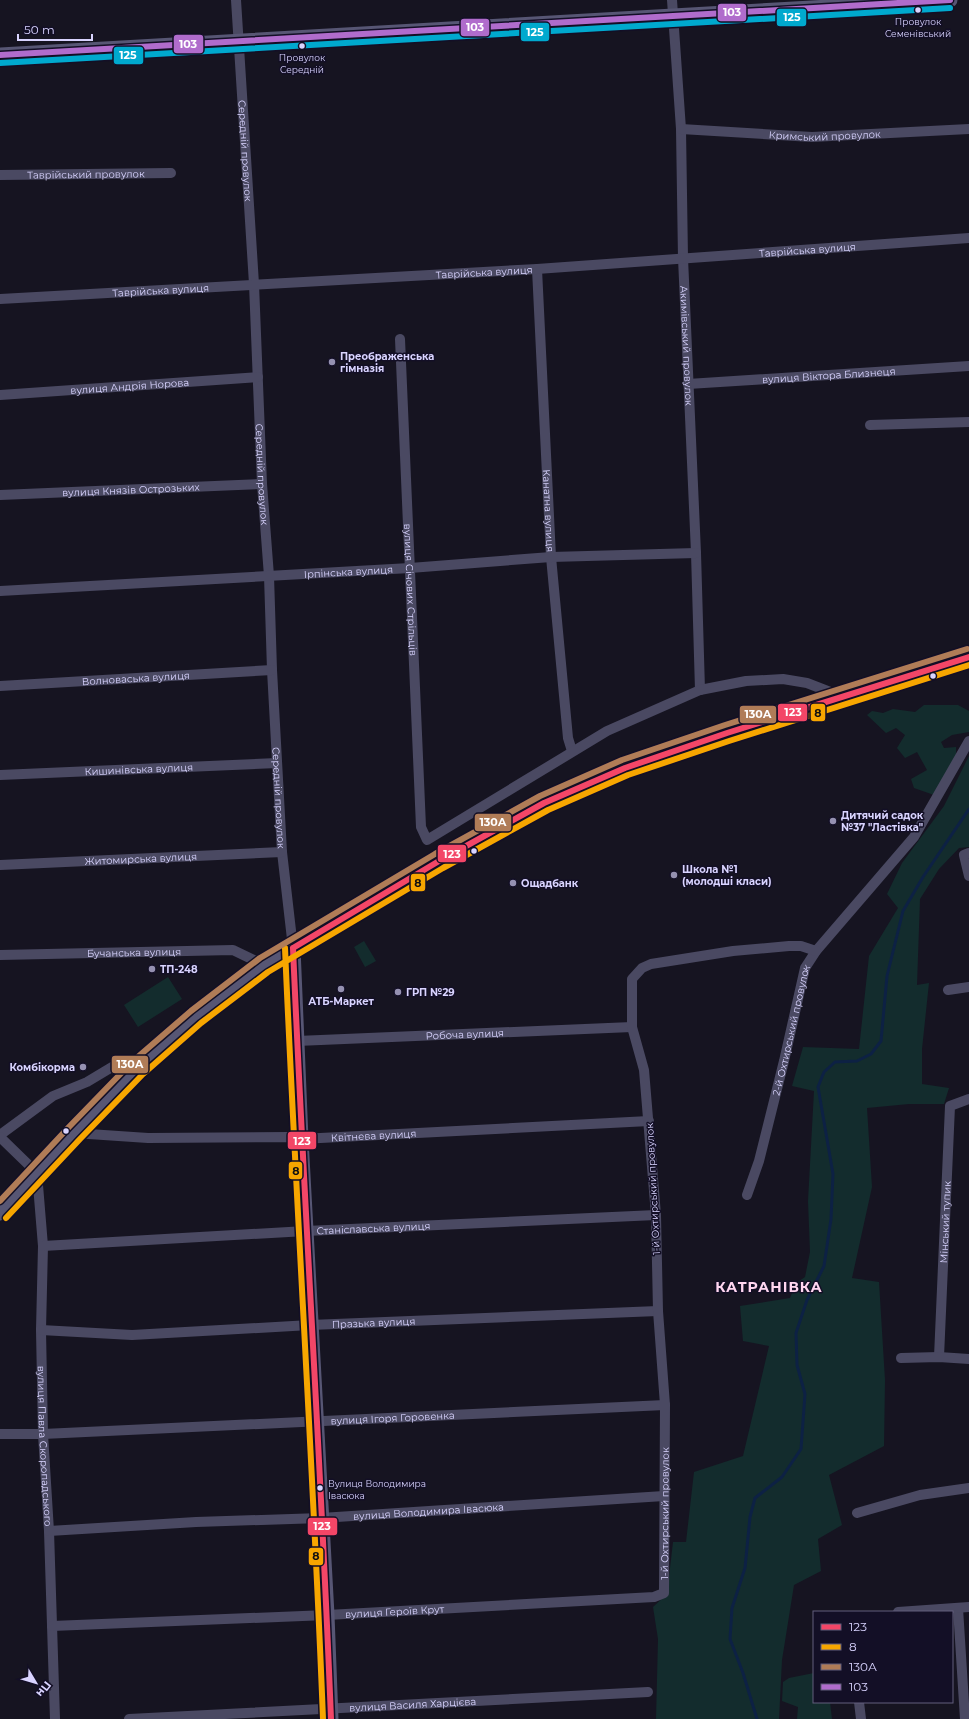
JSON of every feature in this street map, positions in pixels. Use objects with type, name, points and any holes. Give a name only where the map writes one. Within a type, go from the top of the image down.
[{"type":"street","name":"Середній провулок","points":[[236,0],[254,284],[262,484],[282,852],[293,948]]},
{"type":"street","name":"Акимівський провулок","points":[[672,0],[680,129],[683,258],[696,553],[700,690]]},
{"type":"street","points":[[0,54],[950,0]]},
{"type":"street","name":"Кримський провулок","points":[[680,129],[812,137],[969,129]]},
{"type":"street","name":"Таврійський провулок","points":[[0,176],[171,173]]},
{"type":"street","name":"Таврійська вулиця","points":[[0,299],[537,269],[969,238]]},
{"type":"street","name":"Канатна вулиця","points":[[537,269],[551,557],[568,738],[572,751]]},
{"type":"street","name":"вулиця Січових Стрільців","points":[[400,339],[422,827],[427,840],[572,751]]},
{"type":"street","name":"вулиця Віктора Близнеця","points":[[688,384],[969,366]]},
{"type":"street","name":"вулиця Андрія Норова","points":[[0,395],[258,377]]},
{"type":"street","points":[[870,425],[969,422]]},
{"type":"street","name":"вулиця Князів Острозьких","points":[[0,495],[262,484]]},
{"type":"street","name":"Ірпінська вулиця","points":[[0,591],[410,568],[551,557],[696,553]]},
{"type":"street","points":[[0,1213],[74,1133],[138,1068],[196,1017],[264,965],[439,861],[544,803],[626,768],[727,733],[969,656]]},
{"type":"street","name":"Волноваська вулиця","points":[[0,686],[272,670]]},
{"type":"street","points":[[572,751],[607,731],[700,690],[746,680],[783,679],[807,683],[843,697]]},
{"type":"street","name":"2-й Охтирський провулок","points":[[747,1195],[758,1161],[794,1025],[805,968],[816,951],[914,837],[969,742]]},
{"type":"street","name":"Кишинівська вулиця","points":[[0,775],[277,764]]},
{"type":"street","name":"Житомирська вулиця","points":[[0,865],[282,852]]},
{"type":"street","points":[[969,853],[964,855],[969,876]]},
{"type":"street","name":"1-й Охтирський провулок","points":[[664,1593],[664,1405],[658,1312],[656,1216],[644,1070],[632,1028],[632,979],[642,968],[651,964],[733,951],[801,946],[816,951]]},
{"type":"street","points":[[293,948],[310,1325],[327,1615],[330,1713]]},
{"type":"street","name":"Бучанська вулиця","points":[[0,955],[233,950],[264,965]]},
{"type":"street","points":[[948,990],[969,987]]},
{"type":"street","name":"Робоча вулиця","points":[[297,1041],[632,1028]]},
{"type":"street","points":[[37,1173],[0,1136],[53,1096],[87,1082],[122,1061],[138,1068]]},
{"type":"street","name":"Мінський тупик","points":[[940,1357],[950,1106],[969,1099]]},
{"type":"street","name":"Квітнева вулиця","points":[[74,1133],[148,1138],[289,1137],[301,1139],[649,1121]]},
{"type":"street","name":"вулиця Павла Скоропадського","points":[[37,1173],[43,1246],[41,1330],[43,1434],[50,1531],[54,1719]]},
{"type":"street","name":"Станіславська вулиця","points":[[43,1246],[656,1216]]},
{"type":"street","name":"Празька вулиця","points":[[41,1330],[132,1335],[310,1325],[658,1312]]},
{"type":"street","points":[[901,1358],[940,1357],[969,1359]]},
{"type":"street","name":"вулиця Ігоря Горовенка","points":[[0,1434],[43,1434],[664,1405]]},
{"type":"street","points":[[857,1513],[920,1495],[969,1488]]},
{"type":"street","name":"вулиця Володимира Івасюка","points":[[50,1531],[196,1522],[321,1518],[664,1496]]},
{"type":"street","name":"вулиця Героїв Крут","points":[[52,1626],[327,1615],[654,1597],[664,1593]]},
{"type":"street","points":[[913,1611],[969,1607]]},
{"type":"street","points":[[958,1608],[965,1719]]},
{"type":"street","name":"вулиця Василя Харцієва","points":[[129,1719],[330,1713],[648,1692]]},
{"type":"street","points":[[859,1703],[861,1719]]},
{"type":"green space","points":[[924,705],[958,705],[969,711],[969,732],[952,735],[941,742],[944,748],[956,747],[956,757],[934,795],[914,788],[911,779],[927,770],[917,752],[905,758],[897,748],[905,735],[896,728],[886,733],[867,715],[872,711],[883,713],[893,709],[915,712]]},
{"type":"green space","points":[[969,756],[969,847],[959,848],[939,869],[920,899],[917,985],[929,983],[922,1049],[922,1084],[949,1088],[944,1104],[909,1104],[867,1108],[872,1187],[852,1278],[879,1282],[885,1380],[884,1446],[829,1475],[842,1525],[818,1539],[821,1571],[794,1585],[782,1660],[779,1719],[656,1719],[658,1639],[653,1607],[667,1594],[673,1542],[686,1542],[694,1472],[743,1456],[769,1346],[743,1341],[740,1306],[790,1298],[796,1283],[805,1277],[810,1252],[808,1201],[814,1091],[792,1086],[803,1047],[859,1049],[869,956],[898,908],[887,894],[902,863],[944,806]]},
{"type":"green space","points":[[364,941],[376,961],[365,967],[354,947]]},
{"type":"green space","points":[[168,977],[182,999],[138,1027],[124,1005]]},
{"type":"green space","points":[[813,1673],[813,1703],[830,1703],[832,1719],[797,1719],[798,1707],[782,1701],[783,1682],[789,1678]]},
{"type":"waterway","points":[[757,1719],[743,1673],[730,1639],[732,1608],[745,1568],[750,1517],[755,1498],[782,1477],[801,1449],[805,1394],[797,1365],[796,1333],[807,1300],[824,1266],[831,1219],[833,1174],[818,1087],[824,1072],[835,1062],[857,1061],[871,1054],[881,1041],[887,976],[903,911],[923,877],[969,809]]},
{"type":"transit line","name":"103","points":[[0,55],[950,0]]},
{"type":"transit line","name":"125","points":[[0,63],[950,8]]},
{"type":"transit line","name":"130А","points":[[0,1201],[132,1062],[191,1011],[260,958],[435,854],[540,796],[622,760],[725,725],[967,649]]},
{"type":"transit line","name":"123","points":[[293,948],[439,861],[544,803],[625,768],[727,733],[969,657]]},
{"type":"transit line","name":"8","points":[[6,1218],[143,1074],[201,1023],[268,972],[443,868],[548,810],[628,775],[729,741],[969,665]]},
{"type":"transit line","name":"8","points":[[285,948],[323,1719]]},
{"type":"transit line","name":"123","points":[[293,948],[331,1719]]},
{"type":"place","name":"Провулок Семенівський","points":[[918,10]]},
{"type":"place","name":"Провулок Середній","points":[[302,46]]},
{"type":"place","name":"Преображенська гімназія","points":[[332,362]]},
{"type":"place","name":"Дитячий садок №37 \"Ластівка\"","points":[[833,821]]},
{"type":"place","name":"Школа №1 (молодші класи)","points":[[674,875]]},
{"type":"place","name":"Ощадбанк","points":[[513,883]]},
{"type":"place","name":"ТП-248","points":[[152,969]]},
{"type":"place","name":"АТБ-Маркет","points":[[341,989]]},
{"type":"place","name":"ГРП №29","points":[[398,992]]},
{"type":"place","name":"Комбікорма","points":[[83,1067]]},
{"type":"place","name":"Вулиця Володимира Івасюка","points":[[320,1488]]},
{"type":"district","name":"КАТРАНІВКА","points":[[769,1287]]}]
